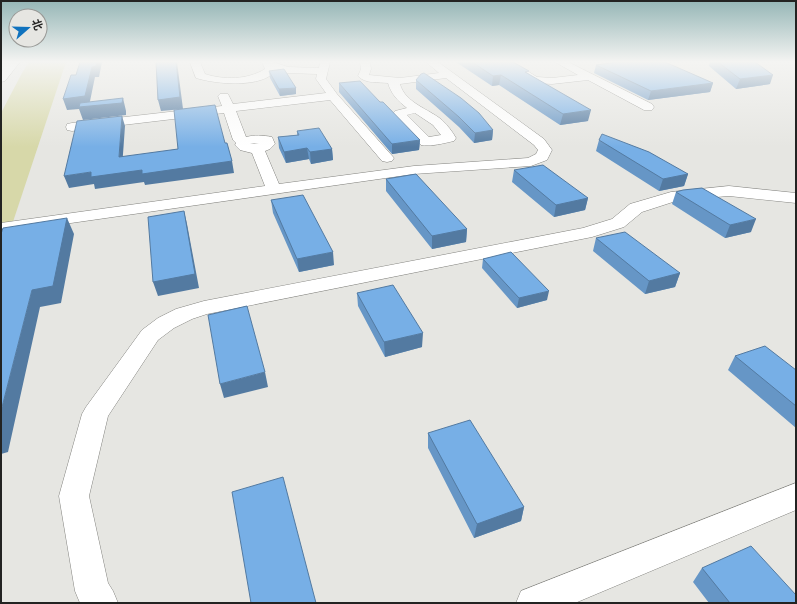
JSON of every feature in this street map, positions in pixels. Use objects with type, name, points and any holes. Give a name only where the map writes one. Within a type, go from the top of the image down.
[{"type":"street","points":[[222,90],[240,140],[251,145],[274,190]]},
{"type":"street","points":[[258,90],[265,104]]},
{"type":"street","points":[[329,90],[387,158]]},
{"type":"street","points":[[395,90],[406,102],[417,109]]},
{"type":"street","points":[[1,228],[414,170],[525,163],[542,157],[545,154],[545,150],[539,142],[469,90]]},
{"type":"street","points":[[615,90],[648,107]]},
{"type":"street","points":[[72,127],[333,96]]},
{"type":"street","points":[[101,603],[92,591],[74,496],[95,414],[139,349],[150,335],[166,323],[184,314],[204,308],[586,233],[618,223],[636,208],[677,195],[729,191],[796,198]]},
{"type":"street","points":[[534,603],[796,496]]},
{"type":"green space","points":[[13,90],[57,90],[1,258],[1,113]]},
{"type":"building","points":[[66,90],[86,90],[85,96],[63,99]]},
{"type":"building","points":[[157,90],[179,90],[180,97],[158,100]]},
{"type":"building","points":[[345,90],[369,90],[380,102],[383,102],[420,140],[392,144]]},
{"type":"building","points":[[428,90],[449,90],[479,113],[493,130],[475,133]]},
{"type":"building","points":[[525,90],[557,90],[591,110],[563,114]]},
{"type":"building","points":[[123,98],[122,103],[79,107],[80,103]]},
{"type":"building","points":[[215,105],[225,143],[227,143],[232,161],[142,174],[142,170],[91,177],[91,172],[64,176],[77,121],[122,116],[119,157],[178,149],[174,110]]},
{"type":"building","points":[[319,128],[332,149],[310,152],[307,148],[284,152],[278,137],[299,135],[297,131]]},
{"type":"building","points":[[602,134],[649,152],[688,174],[663,179],[599,140]]},
{"type":"building","points":[[543,165],[588,198],[556,205],[514,170]]},
{"type":"building","points":[[416,174],[467,229],[432,236],[386,179]]},
{"type":"building","points":[[702,188],[756,219],[730,225],[676,192]]},
{"type":"building","points":[[303,195],[333,252],[297,259],[271,200]]},
{"type":"building","points":[[184,211],[195,274],[153,282],[148,217]]},
{"type":"building","points":[[67,218],[53,286],[32,290],[1,411],[1,234],[3,228]]},
{"type":"building","points":[[625,232],[680,273],[649,281],[596,238]]},
{"type":"building","points":[[511,252],[549,291],[519,298],[483,259]]},
{"type":"building","points":[[393,285],[423,333],[384,342],[357,293]]},
{"type":"building","points":[[247,306],[265,372],[220,384],[208,315]]},
{"type":"building","points":[[765,346],[796,370],[796,406],[735,356]]},
{"type":"building","points":[[470,420],[524,507],[477,524],[428,433]]},
{"type":"building","points":[[283,477],[316,603],[251,603],[232,492]]},
{"type":"building","points":[[751,546],[796,595],[796,603],[730,603],[702,568]]}]
